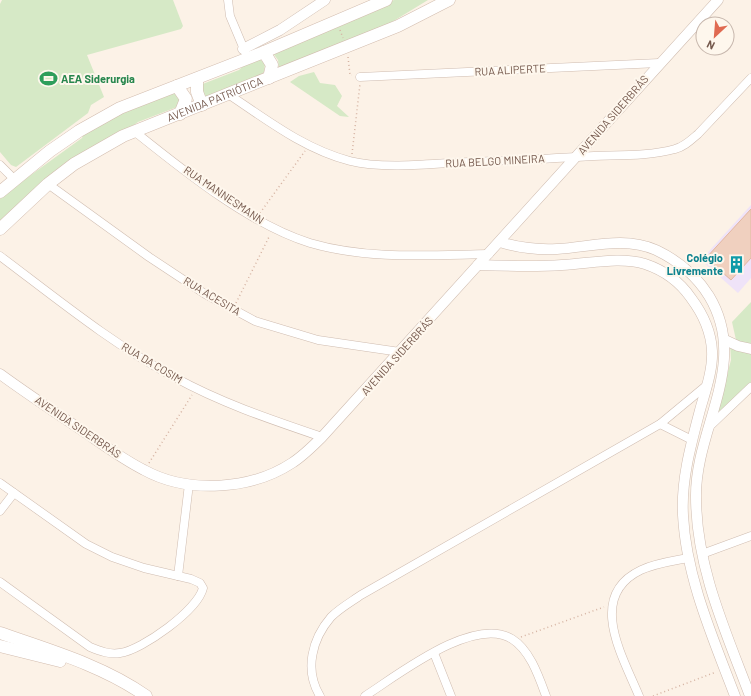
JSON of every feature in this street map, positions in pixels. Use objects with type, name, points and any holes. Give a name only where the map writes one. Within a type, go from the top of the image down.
[{"type":"main road","points":[[0,192],[50,150],[85,127],[120,108],[176,86],[197,80],[245,53],[264,52],[386,0]]},
{"type":"main road","name":"AVENIDA PATRIÓTICA","points":[[0,229],[48,184],[74,164],[134,131],[180,114],[398,26],[449,0]]},
{"type":"main road","points":[[264,52],[272,65],[269,78]]},
{"type":"main road","points":[[197,80],[197,92],[202,105]]},
{"type":"main road","points":[[176,86],[186,99],[180,114]]},
{"type":"main road","points":[[0,633],[87,665],[121,681],[146,696]]},
{"type":"main road","points":[[0,646],[36,656],[87,665]]},
{"type":"street","points":[[228,0],[230,16],[245,53],[325,0]]},
{"type":"street","name":"AVENIDA SIDERBRÁS","points":[[0,374],[145,471],[189,484],[231,485],[250,482],[293,463],[322,437],[500,242],[659,63],[718,0]]},
{"type":"street","name":"RUA ALIPERTE","points":[[360,77],[659,63]]},
{"type":"street","name":"RUA BELGO MINEIRA","points":[[228,94],[308,146],[352,162],[426,164],[669,151],[682,146],[702,130],[751,78]]},
{"type":"street","name":"RUA MANNESMANN","points":[[134,131],[214,191],[256,218],[273,228],[310,243],[357,252],[389,255],[489,254]]},
{"type":"street","points":[[0,165],[14,179]]},
{"type":"street","name":"RUA ACESITA","points":[[48,184],[149,257],[233,310],[273,328],[311,339],[349,346],[400,352]]},
{"type":"street","points":[[500,242],[535,250],[619,243],[633,244],[655,250],[674,259],[690,271],[700,282],[716,310],[725,340],[722,378],[697,482],[696,497],[699,536],[702,554],[714,599],[750,696]]},
{"type":"street","name":"RUA DA COSIM","points":[[0,256],[94,326],[156,367],[196,388],[258,415],[322,437]]},
{"type":"street","points":[[478,265],[531,266],[626,261],[644,264],[672,278],[688,294],[699,309],[708,329],[712,358],[692,440],[685,480],[683,497],[684,529],[688,558],[701,603],[735,696]]},
{"type":"street","points":[[708,329],[722,327]]},
{"type":"street","points":[[725,340],[738,346],[751,349]]},
{"type":"street","points":[[320,696],[311,674],[314,646],[324,626],[332,616],[343,607],[361,595],[660,424],[706,385]]},
{"type":"street","points":[[709,427],[751,387]]},
{"type":"street","points":[[660,424],[692,440]]},
{"type":"street","points":[[685,480],[697,482]]},
{"type":"street","points":[[0,483],[86,544],[112,558],[197,581],[202,585],[202,590],[196,601],[153,639],[130,651],[116,654],[99,651],[90,647],[0,582]]},
{"type":"street","points":[[178,576],[189,484]]},
{"type":"street","points":[[0,512],[14,493]]},
{"type":"street","points":[[683,497],[696,497]]},
{"type":"street","points":[[702,554],[751,536]]},
{"type":"street","points":[[639,696],[617,641],[611,616],[612,605],[621,585],[633,574],[650,566],[688,558]]},
{"type":"street","points":[[701,603],[714,599]]},
{"type":"street","points":[[365,696],[434,653],[465,637],[482,633],[497,633],[513,639],[528,657],[546,696]]},
{"type":"street","points":[[434,653],[451,696]]},
{"type":"path","points":[[336,21],[347,46],[350,75],[360,77],[352,162]]},
{"type":"path","points":[[256,218],[308,146]]},
{"type":"path","points":[[233,310],[273,228]]},
{"type":"path","points":[[145,471],[196,388]]},
{"type":"path","points":[[513,639],[612,605]]},
{"type":"path","points":[[653,696],[725,668]]},
{"type":"shaded area","points":[[751,205],[751,278],[738,293],[701,260]]},
{"type":"green space","name":"AEA Siderurgia","points":[[2,0],[173,0],[183,26],[181,29],[87,55],[104,97],[91,105],[88,113],[16,167],[11,165],[0,152],[0,4]]},
{"type":"green space","points":[[394,0],[428,0],[387,25],[279,69],[278,60],[272,52]]},
{"type":"green space","points":[[259,58],[265,64],[264,72],[256,78],[204,98],[200,85],[239,70],[245,64]]},
{"type":"green space","points":[[314,72],[320,83],[335,85],[342,96],[337,106],[349,117],[340,116],[290,82],[299,76]]},
{"type":"green space","points":[[173,92],[180,100],[177,107],[138,122],[0,224],[0,199],[20,180],[24,180],[82,138],[86,129]]},
{"type":"green space","points":[[751,302],[751,344],[747,345],[736,340],[732,322]]},
{"type":"green space","points":[[730,343],[745,353],[751,352],[751,383],[716,416],[731,360]]},
{"type":"building","points":[[751,209],[751,258],[731,280],[706,258]]},
{"type":"place","name":"AEA Siderurgia","points":[[48,79]]},
{"type":"place","name":"Colégio Livremente","points":[[736,264]]}]
